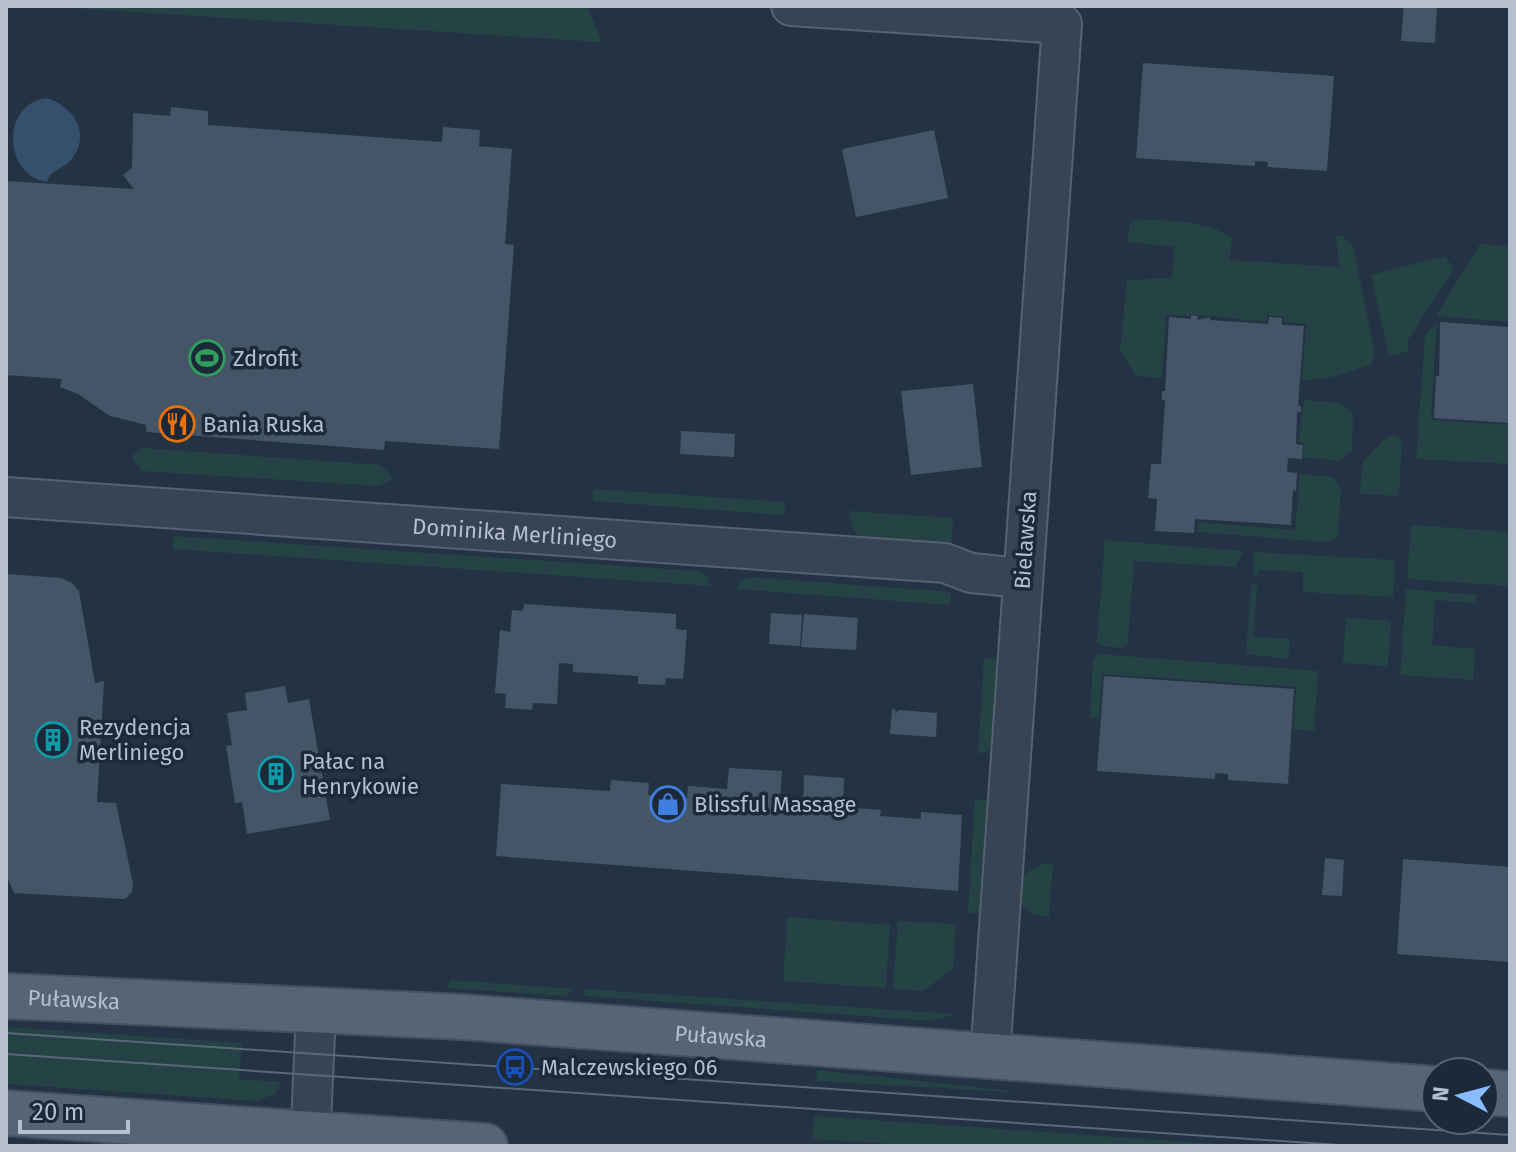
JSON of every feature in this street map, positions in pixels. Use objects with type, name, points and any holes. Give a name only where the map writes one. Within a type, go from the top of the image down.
[{"type":"main road","name":"Puławska","points":[[6,996],[450,1016],[1420,1088]]},
{"type":"main road","points":[[6,1113],[310,1140],[485,1146]]},
{"type":"street","name":"Bielawska","points":[[791,6],[1062,24],[990,1057]]},
{"type":"street","name":"Dominika Merliniego","points":[[6,497],[945,563],[971,573],[1022,578]]},
{"type":"street","points":[[310,1140],[316,1012]]},
{"type":"green space","points":[[42,6],[587,6],[602,42],[598,42]]},
{"type":"green space","points":[[1135,219],[1185,222],[1221,231],[1232,237],[1230,260],[1339,267],[1336,236],[1343,236],[1353,247],[1375,354],[1371,365],[1332,377],[1302,381],[1306,324],[1284,322],[1283,317],[1267,315],[1267,322],[1190,314],[1166,315],[1162,378],[1136,376],[1120,351],[1127,280],[1172,278],[1174,247],[1128,242],[1129,225]]},
{"type":"green space","points":[[1480,244],[1510,246],[1510,322],[1436,316]]},
{"type":"green space","points":[[1445,256],[1454,269],[1408,340],[1408,351],[1389,356],[1371,275]]},
{"type":"green space","points":[[1437,323],[1431,420],[1510,425],[1510,464],[1416,459],[1425,335]]},
{"type":"green space","points":[[1304,400],[1341,403],[1353,414],[1352,450],[1339,461],[1303,457],[1304,443],[1298,442]]},
{"type":"green space","points":[[1388,436],[1397,436],[1402,442],[1399,496],[1360,494],[1362,463]]},
{"type":"green space","points":[[142,448],[381,465],[394,478],[379,486],[141,471],[131,456]]},
{"type":"green space","points":[[1300,474],[1333,477],[1341,488],[1338,537],[1325,542],[1197,532],[1198,522],[1295,530]]},
{"type":"green space","points":[[594,489],[786,502],[784,515],[593,501]]},
{"type":"green space","points":[[848,511],[953,518],[951,550],[866,543],[853,529]]},
{"type":"green space","points":[[1411,525],[1510,532],[1510,586],[1407,579]]},
{"type":"green space","points":[[173,536],[698,571],[707,576],[710,586],[173,549]]},
{"type":"green space","points":[[1105,540],[1243,551],[1236,567],[1134,561],[1128,642],[1122,648],[1102,646],[1097,642]]},
{"type":"green space","points":[[1254,552],[1395,560],[1393,597],[1303,592],[1303,572],[1259,570],[1258,576],[1253,575]]},
{"type":"green space","points":[[750,577],[951,592],[950,605],[737,589],[741,580]]},
{"type":"green space","points":[[1251,584],[1257,585],[1254,637],[1290,639],[1288,659],[1246,654]]},
{"type":"green space","points":[[1406,589],[1477,595],[1476,603],[1435,600],[1432,645],[1475,649],[1473,680],[1400,675]]},
{"type":"green space","points":[[1346,618],[1391,621],[1388,666],[1343,663]]},
{"type":"green space","points":[[1099,654],[1318,671],[1314,731],[1293,729],[1296,687],[1102,674],[1099,718],[1090,717],[1093,659]]},
{"type":"green space","points":[[984,658],[997,659],[991,744],[988,751],[978,754]]},
{"type":"green space","points":[[975,799],[987,800],[979,913],[968,913]]},
{"type":"green space","points":[[1044,863],[1053,864],[1049,916],[1030,912],[1018,896],[1022,876]]},
{"type":"green space","points":[[787,917],[890,925],[886,988],[783,981]]},
{"type":"green space","points":[[898,921],[956,924],[953,969],[923,991],[893,989]]},
{"type":"green space","points":[[450,980],[573,989],[565,996],[447,988]]},
{"type":"green space","points":[[585,989],[954,1014],[941,1019],[919,1020],[585,996]]},
{"type":"green space","points":[[6,1027],[242,1043],[239,1079],[281,1082],[275,1094],[256,1101],[6,1084]]},
{"type":"green space","points":[[817,1070],[1011,1091],[1011,1092],[816,1081]]},
{"type":"green space","points":[[814,1116],[1244,1146],[926,1146],[812,1139]]},
{"type":"water","points":[[46,98],[72,115],[80,132],[77,151],[47,182],[33,177],[22,167],[13,140],[21,113],[31,103]]},
{"type":"building","points":[[1404,6],[1437,6],[1435,43],[1401,41]]},
{"type":"building","points":[[1143,63],[1334,76],[1327,171],[1267,167],[1268,162],[1255,161],[1255,166],[1136,158]]},
{"type":"building","points":[[171,107],[208,111],[208,125],[442,142],[443,127],[480,130],[479,146],[512,149],[505,244],[514,245],[499,449],[385,441],[384,450],[146,432],[146,425],[110,416],[78,394],[60,387],[62,379],[6,375],[6,181],[134,189],[123,175],[132,168],[133,113],[170,116]]},
{"type":"building","points":[[934,130],[948,198],[856,217],[842,149]]},
{"type":"building","points":[[1191,315],[1198,316],[1197,320],[1210,317],[1210,320],[1268,324],[1269,317],[1282,318],[1282,325],[1304,326],[1298,406],[1301,406],[1301,412],[1297,412],[1296,444],[1303,445],[1302,459],[1288,458],[1287,472],[1297,473],[1291,525],[1195,519],[1194,533],[1155,531],[1157,499],[1148,498],[1151,464],[1161,464],[1165,400],[1162,400],[1162,391],[1165,391],[1169,317],[1191,319]]},
{"type":"building","points":[[1440,322],[1510,327],[1510,423],[1434,418]]},
{"type":"building","points":[[973,384],[982,467],[911,475],[901,391]]},
{"type":"building","points":[[681,431],[735,434],[734,457],[680,454]]},
{"type":"building","name":"Rezydencja Merliniego","points":[[6,574],[61,578],[79,591],[95,683],[104,681],[97,802],[116,803],[133,884],[132,892],[125,899],[14,893],[6,874]]},
{"type":"building","points":[[524,604],[676,614],[676,629],[687,630],[683,679],[666,678],[665,685],[638,684],[638,676],[573,672],[573,664],[559,663],[557,704],[533,703],[532,710],[505,708],[506,694],[495,693],[500,630],[510,632],[512,610],[523,611]]},
{"type":"building","points":[[771,613],[802,615],[800,646],[769,644]]},
{"type":"building","points":[[804,614],[858,618],[856,650],[801,647]]},
{"type":"building","points":[[1104,676],[1294,689],[1288,784],[1228,780],[1228,774],[1215,773],[1215,779],[1097,771]]},
{"type":"building","name":"Pałac na Henrykowie","points":[[285,686],[288,703],[309,699],[330,820],[247,834],[242,802],[235,803],[226,746],[232,745],[227,713],[247,710],[245,693]]},
{"type":"building","points":[[892,709],[896,710],[895,714],[899,710],[937,713],[936,737],[890,734]]},
{"type":"building","points":[[729,768],[782,771],[780,803],[803,804],[804,775],[844,778],[843,807],[881,810],[880,816],[921,819],[921,812],[962,815],[958,891],[496,856],[501,784],[610,791],[611,780],[649,783],[648,795],[687,798],[688,786],[727,789]]},
{"type":"building","points":[[1325,858],[1344,860],[1342,896],[1322,895]]},
{"type":"building","points":[[1403,859],[1510,867],[1510,962],[1397,954]]},
{"type":"tram line","points":[[6,1033],[1510,1135]]},
{"type":"tram line","points":[[6,1054],[1354,1146]]},
{"type":"place","name":"Zdrofit","points":[[207,358]]},
{"type":"place","name":"Bania Ruska","points":[[177,424]]},
{"type":"place","name":"Rezydencja Merliniego","points":[[53,740]]},
{"type":"place","name":"Pałac na Henrykowie","points":[[276,774]]},
{"type":"place","name":"Blissful Massage","points":[[668,804]]},
{"type":"place","name":"Malczewskiego 06","points":[[515,1067]]}]
